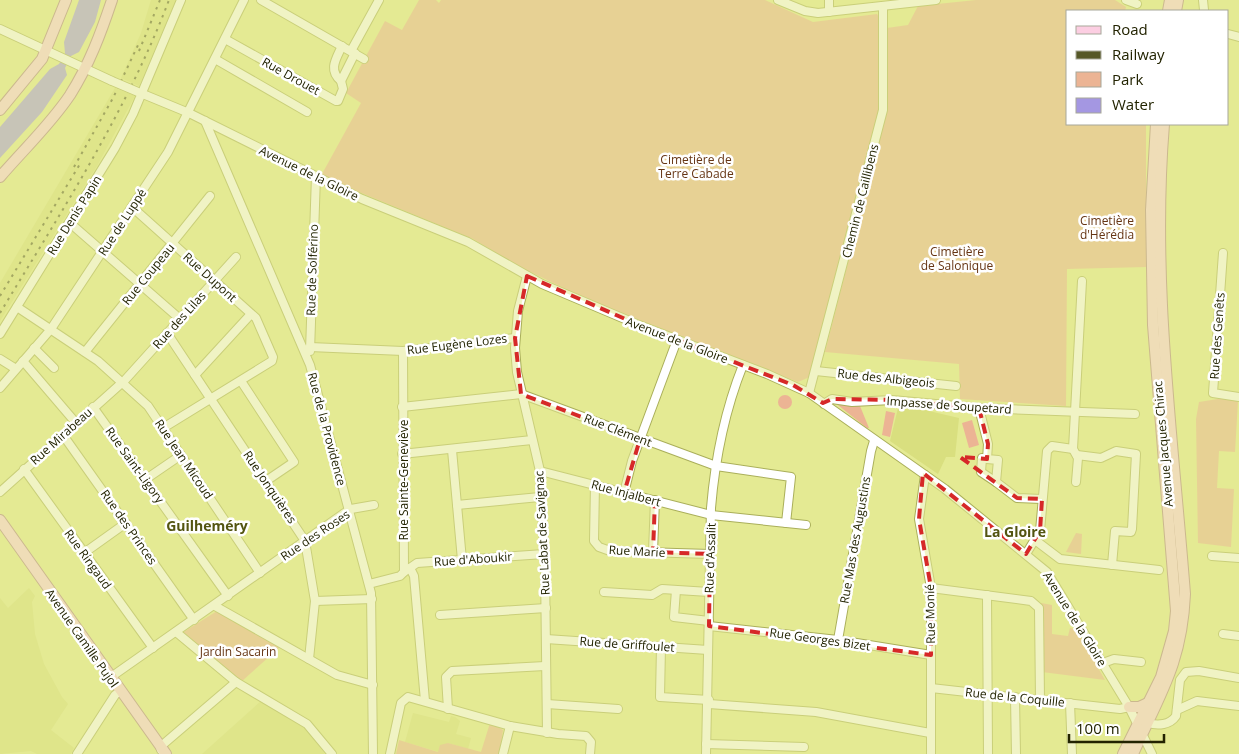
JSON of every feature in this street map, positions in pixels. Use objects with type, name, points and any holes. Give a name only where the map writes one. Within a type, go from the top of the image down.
[{"type":"main road","points":[[0,110],[36,67],[52,53],[66,0]]},
{"type":"main road","points":[[0,177],[55,116],[99,40],[112,0]]},
{"type":"main road","name":"Avenue Jacques Chirac","points":[[1133,754],[1150,702],[1166,666],[1176,611],[1176,588],[1153,325],[1151,210],[1156,125]]},
{"type":"main road","name":"Avenue Jacques Chirac","points":[[1123,754],[1143,726],[1174,665],[1182,631],[1185,594],[1160,300],[1160,218],[1164,125]]},
{"type":"main road","name":"Avenue Camille Pujol","points":[[0,520],[163,752]]},
{"type":"main road","points":[[1129,707],[1139,707],[1150,702]]},
{"type":"street","name":"Rue Denis Papin","points":[[0,334],[70,223],[114,148],[181,0]]},
{"type":"street","name":"Rue de Luppé","points":[[0,388],[51,329],[168,152],[244,0]]},
{"type":"street","points":[[261,0],[364,58]]},
{"type":"street","name":"Rue Drouet","points":[[341,81],[379,0]]},
{"type":"street","points":[[778,0],[805,11],[829,12],[936,0]]},
{"type":"street","points":[[829,0],[829,12]]},
{"type":"street","points":[[1126,0],[1137,4]]},
{"type":"street","name":"Chemin de Caillibens","points":[[809,393],[883,110],[883,6]]},
{"type":"street","name":"Avenue de la Gloire","points":[[0,29],[112,81],[189,113],[362,199],[468,242],[527,276],[677,340],[809,393],[874,441],[925,475],[1026,554],[1053,579],[1129,707],[1143,726],[1152,754]]},
{"type":"street","name":"Rue Drouet","points":[[225,39],[336,101],[341,97],[343,89],[341,81],[335,76],[333,70],[342,46]]},
{"type":"street","points":[[215,60],[307,112]]},
{"type":"street","name":"Rue de la Providence","points":[[205,121],[307,348],[372,599],[373,754]]},
{"type":"street","name":"Rue de Solférino","points":[[307,348],[316,176]]},
{"type":"street","name":"Rue Coupeau","points":[[85,352],[210,196]]},
{"type":"street","name":"Rue Dupont","points":[[132,207],[173,242],[259,323],[273,357],[272,361],[241,381]]},
{"type":"street","points":[[70,223],[180,319]]},
{"type":"street","name":"Rue des Genêts","points":[[1223,253],[1213,393],[1239,396]]},
{"type":"street","name":"Rue des Lilas","points":[[122,382],[236,257]]},
{"type":"street","name":"Rue Labat de Savignac","points":[[527,276],[518,311],[516,338],[517,372],[540,471],[546,608],[547,733]]},
{"type":"street","points":[[1076,482],[1075,413],[1082,282]]},
{"type":"street","name":"Rue Jean Micoud","points":[[17,307],[85,352],[148,406],[260,573]]},
{"type":"street","points":[[195,375],[251,314]]},
{"type":"street","name":"Rue Jonquières","points":[[167,333],[306,541],[316,601],[309,659]]},
{"type":"street","name":"Rue Eugène Lozes","points":[[307,348],[403,351],[516,338]]},
{"type":"street","points":[[624,493],[640,438],[677,340]]},
{"type":"street","points":[[34,348],[54,368]]},
{"type":"street","name":"Rue Sainte-Geneviève","points":[[403,351],[402,454],[407,570],[414,576],[424,701]]},
{"type":"street","points":[[0,359],[16,369]]},
{"type":"street","points":[[23,361],[76,423]]},
{"type":"street","name":"Rue d'Assalit","points":[[706,754],[709,702],[708,650],[711,515],[716,466],[729,406],[743,365]]},
{"type":"street","name":"Rue des Albigeois","points":[[816,371],[956,386]]},
{"type":"street","points":[[164,428],[241,381],[294,462],[266,481]]},
{"type":"street","name":"Rue Mirabeau","points":[[0,492],[122,382]]},
{"type":"street","points":[[402,407],[521,394]]},
{"type":"street","name":"Rue Clément","points":[[521,394],[716,466],[791,477],[786,523]]},
{"type":"street","name":"Impasse de Soupetard","points":[[824,404],[832,399],[852,402],[892,400],[979,408],[1135,414]]},
{"type":"street","name":"Rue Saint-Ligory","points":[[94,407],[228,596]]},
{"type":"street","points":[[979,408],[988,444],[987,459]]},
{"type":"street","name":"Rue des Princes","points":[[63,435],[194,620]]},
{"type":"street","points":[[402,454],[532,440]]},
{"type":"street","name":"Rue Mas des Augustins","points":[[838,640],[867,469],[874,441]]},
{"type":"street","points":[[1026,554],[1040,531],[1047,451],[1052,446],[1101,458],[1116,451],[1136,454],[1131,532],[1116,531],[1112,565]]},
{"type":"street","points":[[452,450],[462,560]]},
{"type":"street","points":[[146,479],[182,455]]},
{"type":"street","points":[[996,482],[998,460],[982,458],[981,472],[1017,498],[1042,499]]},
{"type":"street","name":"Rue Ringaud","points":[[24,470],[154,648]]},
{"type":"street","name":"Rue Injalbert","points":[[540,471],[711,515],[806,525]]},
{"type":"street","name":"Rue Monié","points":[[925,475],[919,519],[931,588],[931,754]]},
{"type":"street","name":"Rue Marie","points":[[595,484],[594,544],[610,551],[710,554]]},
{"type":"street","points":[[457,506],[540,498]]},
{"type":"street","points":[[653,552],[655,500]]},
{"type":"street","name":"Rue des Roses","points":[[260,573],[349,511],[374,505]]},
{"type":"street","points":[[84,553],[126,523]]},
{"type":"street","points":[[1035,540],[1060,559],[1159,570]]},
{"type":"street","name":"Rue d'Aboukir","points":[[407,570],[418,563],[544,554]]},
{"type":"street","points":[[1212,556],[1239,558]]},
{"type":"street","points":[[369,584],[400,576],[407,570]]},
{"type":"street","points":[[111,677],[260,573]]},
{"type":"street","points":[[931,588],[1031,601],[1039,608],[1040,700]]},
{"type":"street","points":[[604,592],[652,595],[662,589],[709,592]]},
{"type":"street","name":"Rue Georges Bizet","points":[[676,590],[674,617],[931,655]]},
{"type":"street","points":[[987,595],[988,754]]},
{"type":"street","points":[[316,601],[372,599]]},
{"type":"street","points":[[215,606],[344,678],[373,684]]},
{"type":"street","points":[[440,615],[546,608]]},
{"type":"street","points":[[176,632],[236,682],[307,724],[332,754]]},
{"type":"street","points":[[1223,634],[1239,636]]},
{"type":"street","name":"Rue de Griffoulet","points":[[546,639],[708,650]]},
{"type":"street","points":[[661,646],[660,697],[816,712],[930,733]]},
{"type":"street","points":[[1103,663],[1114,659],[1141,662]]},
{"type":"street","points":[[448,709],[446,677],[452,671],[545,666]]},
{"type":"street","points":[[1143,726],[1170,722],[1176,716],[1180,680],[1186,672],[1239,678]]},
{"type":"street","points":[[163,752],[236,682]]},
{"type":"street","name":"Rue de la Coquille","points":[[931,688],[1120,708],[1129,707]]},
{"type":"street","points":[[77,754],[115,695],[120,691]]},
{"type":"street","points":[[390,754],[402,701],[408,697],[510,726],[547,733],[589,737],[590,754]]},
{"type":"street","points":[[1015,697],[1016,754]]},
{"type":"street","points":[[1177,710],[1197,700],[1239,706]]},
{"type":"street","points":[[1070,703],[1072,754]]},
{"type":"street","points":[[547,704],[618,709]]},
{"type":"street","points":[[503,754],[510,726]]},
{"type":"street","points":[[706,744],[804,748]]},
{"type":"highlighted area","points":[[527,276],[639,325],[793,385],[823,403],[832,399],[892,400],[979,408],[988,444],[987,459],[960,457],[1017,498],[1042,499],[1040,531],[1026,554],[923,473],[919,519],[931,588],[931,655],[709,626],[710,554],[653,552],[655,500],[624,493],[640,439],[521,394],[515,338]]},
{"type":"shaded area","points":[[151,0],[176,0],[139,86],[121,78],[141,33]]},
{"type":"shaded area","points":[[115,88],[135,96],[97,166],[0,321],[0,283]]},
{"type":"shaded area","points":[[899,404],[959,418],[955,457],[946,457],[938,474],[890,441]]},
{"type":"shaded area","points":[[29,588],[35,596],[32,602],[35,634],[44,664],[62,697],[68,704],[51,730],[74,748],[71,754],[37,754],[31,751],[0,754],[0,598],[8,608]]},
{"type":"shaded area","points":[[262,700],[303,725],[325,754],[202,754]]},
{"type":"shaded area","points":[[413,713],[449,722],[451,716],[455,717],[460,721],[456,734],[471,738],[468,749],[448,743],[439,752],[405,742]]},
{"type":"green space","name":"Cimetière de Terre Cabade","points":[[419,0],[436,0],[439,3],[441,0],[765,0],[813,22],[877,14],[880,19],[880,108],[812,376],[798,382],[626,315],[520,267],[473,239],[359,192],[322,174],[361,103],[346,93],[385,21],[402,30]]},
{"type":"green space","name":"Cimetière de Salonique","points":[[976,0],[1115,0],[1126,7],[1125,10],[1066,10],[1066,125],[1146,125],[1146,267],[1067,269],[1066,406],[960,399],[959,364],[825,352],[886,114],[887,28],[908,25],[918,6]]},
{"type":"green space","points":[[782,395],[788,395],[792,402],[788,409],[782,409],[778,405],[778,399]]},
{"type":"green space","points":[[1224,398],[1238,401],[1235,452],[1219,451],[1217,488],[1234,489],[1231,547],[1198,543],[1196,419],[1199,402]]},
{"type":"green space","points":[[834,402],[860,406],[869,428],[867,428]]},
{"type":"green space","points":[[886,411],[895,413],[890,437],[882,435]]},
{"type":"green space","points":[[972,420],[979,445],[969,448],[962,423]]},
{"type":"green space","points":[[1076,533],[1082,534],[1081,554],[1066,552]]},
{"type":"green space","points":[[1041,603],[1052,605],[1052,634],[1068,636],[1070,628],[1076,629],[1105,680],[1042,672]]},
{"type":"green space","name":"Jardin Sacarin","points":[[217,611],[280,647],[241,682],[182,633]]},
{"type":"green space","points":[[490,723],[503,730],[500,754],[396,754],[399,740],[438,752],[440,745],[448,743],[481,752]]},
{"type":"water","points":[[79,0],[101,0],[95,22],[79,52],[71,56],[65,68],[67,75],[42,112],[0,158],[0,127],[50,69],[59,64],[65,53],[64,42]]},
{"type":"railway","points":[[139,51],[160,0]]},
{"type":"railway","points":[[0,313],[92,160],[133,82],[169,0]]},
{"type":"railway","points":[[74,167],[113,98],[139,43]]},
{"type":"railway","points":[[0,296],[80,164]]},
{"type":"district","name":"Guilheméry","points":[[207,525]]},
{"type":"district","name":"La Gloire","points":[[1015,531]]},
{"type":"park label","name":"Cimetière d'Hérédia","points":[[1107,227]]}]
